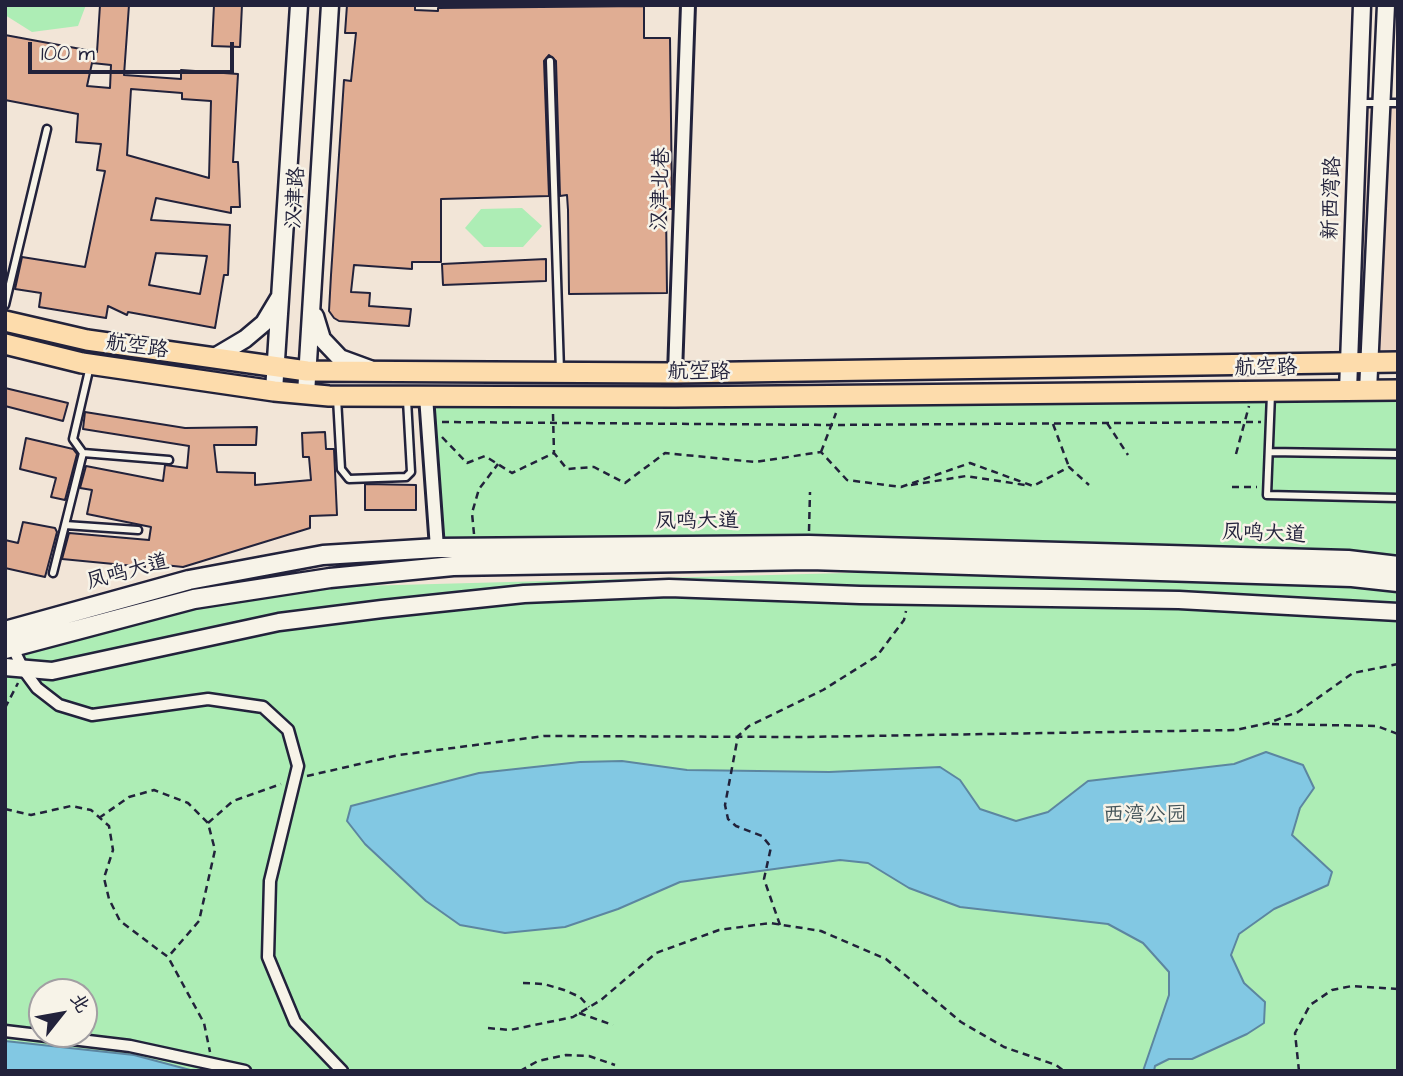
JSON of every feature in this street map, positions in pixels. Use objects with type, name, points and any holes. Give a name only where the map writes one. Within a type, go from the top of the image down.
[{"type":"main road","name":"航空路","points":[[5,321],[87,340],[307,371],[675,373],[1398,362]]},
{"type":"main road","name":"航空路","points":[[5,344],[90,364],[274,391],[337,396],[843,396],[1398,390]]},
{"type":"main road","name":"凤鸣大道","points":[[8,642],[189,580],[323,555],[437,548],[809,545],[1348,560],[1398,566]]},
{"type":"main road","name":"凤鸣大道","points":[[8,642],[194,599],[330,578],[453,566],[810,560],[1338,577],[1398,582]]},
{"type":"street","name":"汉津路","points":[[274,391],[299,5]]},
{"type":"street","name":"汉津路","points":[[306,394],[330,5]]},
{"type":"street","name":"汉津北巷","points":[[675,373],[688,5]]},
{"type":"street","name":"新西湾路","points":[[1348,391],[1362,5]]},
{"type":"street","name":"新西湾路","points":[[1368,391],[1386,5]]},
{"type":"street","points":[[213,358],[245,339],[264,323],[281,296]]},
{"type":"street","points":[[312,304],[322,339],[340,358],[376,371]]},
{"type":"street","points":[[416,396],[428,422],[437,548]]},
{"type":"street","points":[[5,667],[52,671],[279,622],[524,594],[669,588],[909,596],[1179,600],[1398,611]]},
{"type":"street","points":[[8,642],[37,688],[59,705],[92,715],[208,699],[263,706],[288,730],[298,766],[270,881],[268,957],[295,1022],[342,1071]]},
{"type":"street","points":[[5,1031],[130,1046],[212,1061],[245,1071]]},
{"type":"lane","points":[[550,61],[560,373]]},
{"type":"lane","points":[[1357,103],[1398,103]]},
{"type":"lane","points":[[5,305],[47,129]]},
{"type":"lane","points":[[53,573],[83,453],[73,439],[90,364]]},
{"type":"lane","points":[[1262,392],[1270,422],[1268,495],[1398,498]]},
{"type":"lane","points":[[337,396],[341,469],[349,478],[405,477],[411,472],[416,396]]},
{"type":"lane","points":[[1269,452],[1398,454]]},
{"type":"lane","points":[[83,453],[169,460]]},
{"type":"lane","points":[[65,525],[138,530]]},
{"type":"path","points":[[1236,454],[1245,422],[1262,392]]},
{"type":"path","points":[[821,452],[843,396]]},
{"type":"path","points":[[552,397],[554,453],[567,469],[594,467],[625,483],[665,453],[755,462],[821,452]]},
{"type":"path","points":[[428,422],[832,425],[1270,422]]},
{"type":"path","points":[[428,422],[467,463],[485,456],[512,473],[554,453]]},
{"type":"path","points":[[1053,423],[1069,467],[1089,485]]},
{"type":"path","points":[[1107,423],[1128,455]]},
{"type":"path","points":[[821,452],[847,480],[901,487],[966,477],[1033,486],[1069,467]]},
{"type":"path","points":[[901,487],[970,463],[1033,486]]},
{"type":"path","points":[[476,548],[472,513],[479,489],[498,464]]},
{"type":"path","points":[[1232,487],[1268,487]]},
{"type":"path","points":[[809,545],[810,492]]},
{"type":"path","points":[[780,925],[764,879],[771,847],[762,836],[736,826],[728,819],[725,805],[738,736],[749,726],[823,690],[877,656],[904,620],[909,596]]},
{"type":"path","points":[[208,823],[233,802],[295,779],[399,755],[544,736],[1236,730],[1268,723],[1298,712],[1353,673],[1398,664]]},
{"type":"path","points":[[5,708],[23,669]]},
{"type":"path","points":[[1268,723],[1377,726],[1398,734]]},
{"type":"path","points":[[99,817],[129,797],[154,790],[188,803],[208,823],[215,850],[199,921],[168,957]]},
{"type":"path","points":[[5,809],[31,815],[71,806],[91,810],[109,826],[114,850],[104,878],[120,921],[168,957],[204,1023],[212,1061]]},
{"type":"path","points":[[488,1028],[510,1030],[579,1013],[656,953],[719,930],[780,925],[821,931],[886,959],[961,1022],[1004,1047],[1056,1065],[1064,1071]]},
{"type":"path","points":[[523,983],[544,984],[564,990],[580,997],[589,1007]]},
{"type":"path","points":[[1299,1071],[1295,1033],[1310,1005],[1332,990],[1352,986],[1398,989]]},
{"type":"path","points":[[579,1013],[613,1025]]},
{"type":"path","points":[[520,1071],[538,1061],[566,1055],[589,1056],[615,1065]]},
{"type":"shaded area","points":[[1358,103],[1398,103],[1398,362],[1349,362]]},
{"type":"green space","points":[[5,5],[86,5],[78,26],[32,32],[5,15]]},
{"type":"green space","points":[[522,208],[542,226],[523,247],[484,247],[465,228],[481,209]]},
{"type":"green space","name":"西湾公园","points":[[1398,390],[1398,1071],[194,1071],[134,1055],[70,1048],[98,1048],[98,978],[28,978],[28,1043],[5,1041],[5,623],[37,612],[323,587],[1328,560],[437,548],[426,396]]},
{"type":"water","points":[[1266,752],[1303,765],[1314,788],[1300,808],[1292,835],[1332,872],[1328,885],[1274,909],[1239,934],[1231,955],[1244,983],[1265,1002],[1264,1023],[1247,1034],[1192,1059],[1169,1059],[1155,1066],[1154,1071],[1143,1071],[1169,995],[1169,972],[1143,943],[1108,924],[960,907],[909,888],[868,863],[840,860],[680,882],[618,909],[565,927],[505,933],[460,925],[426,901],[365,844],[347,821],[351,806],[479,773],[580,762],[622,761],[687,770],[829,772],[940,767],[960,780],[980,809],[1016,821],[1048,812],[1088,781],[1234,764]]},
{"type":"water","points":[[5,1041],[28,1043],[28,1048],[70,1048],[134,1055],[194,1071],[5,1071]]},
{"type":"building","points":[[100,5],[129,5],[124,75],[181,79],[181,70],[238,74],[233,162],[238,162],[240,207],[231,207],[231,213],[156,198],[151,220],[230,225],[228,275],[224,275],[215,328],[128,312],[127,315],[108,306],[106,318],[39,307],[41,293],[15,289],[22,257],[85,267],[105,171],[97,170],[101,144],[76,142],[78,114],[5,100],[5,35],[97,52]],"holes":[[[92,63],[111,65],[110,88],[87,86]],[[131,89],[182,93],[182,99],[211,101],[209,178],[127,155]],[[156,253],[207,256],[200,294],[149,285]]]},
{"type":"building","points":[[214,5],[242,5],[240,47],[212,46]]},
{"type":"building","points":[[347,5],[415,5],[415,10],[438,11],[438,8],[644,6],[644,38],[670,38],[672,209],[666,209],[667,293],[569,294],[568,210],[567,195],[560,196],[556,61],[549,55],[544,61],[549,196],[441,199],[441,262],[412,262],[412,269],[354,265],[351,292],[370,293],[369,306],[411,309],[409,326],[339,321],[334,318],[329,311],[344,80],[351,81],[356,33],[345,33]]},
{"type":"building","points":[[546,259],[546,281],[443,285],[442,264]]},
{"type":"building","points":[[5,388],[68,403],[63,421],[5,406]]},
{"type":"building","points":[[85,412],[185,428],[257,427],[256,445],[214,445],[217,472],[255,473],[255,485],[311,480],[309,457],[303,457],[302,433],[325,432],[326,449],[334,449],[337,515],[310,516],[310,528],[183,567],[145,563],[145,567],[62,559],[69,533],[149,540],[151,527],[87,514],[92,490],[80,488],[86,466],[163,481],[165,465],[187,468],[189,446],[83,429]]},
{"type":"building","points":[[26,438],[73,449],[77,454],[65,500],[51,497],[56,478],[20,469]]},
{"type":"building","points":[[365,484],[416,485],[416,510],[365,510]]},
{"type":"building","points":[[23,522],[55,528],[57,532],[45,577],[5,568],[5,540],[18,543]]}]
